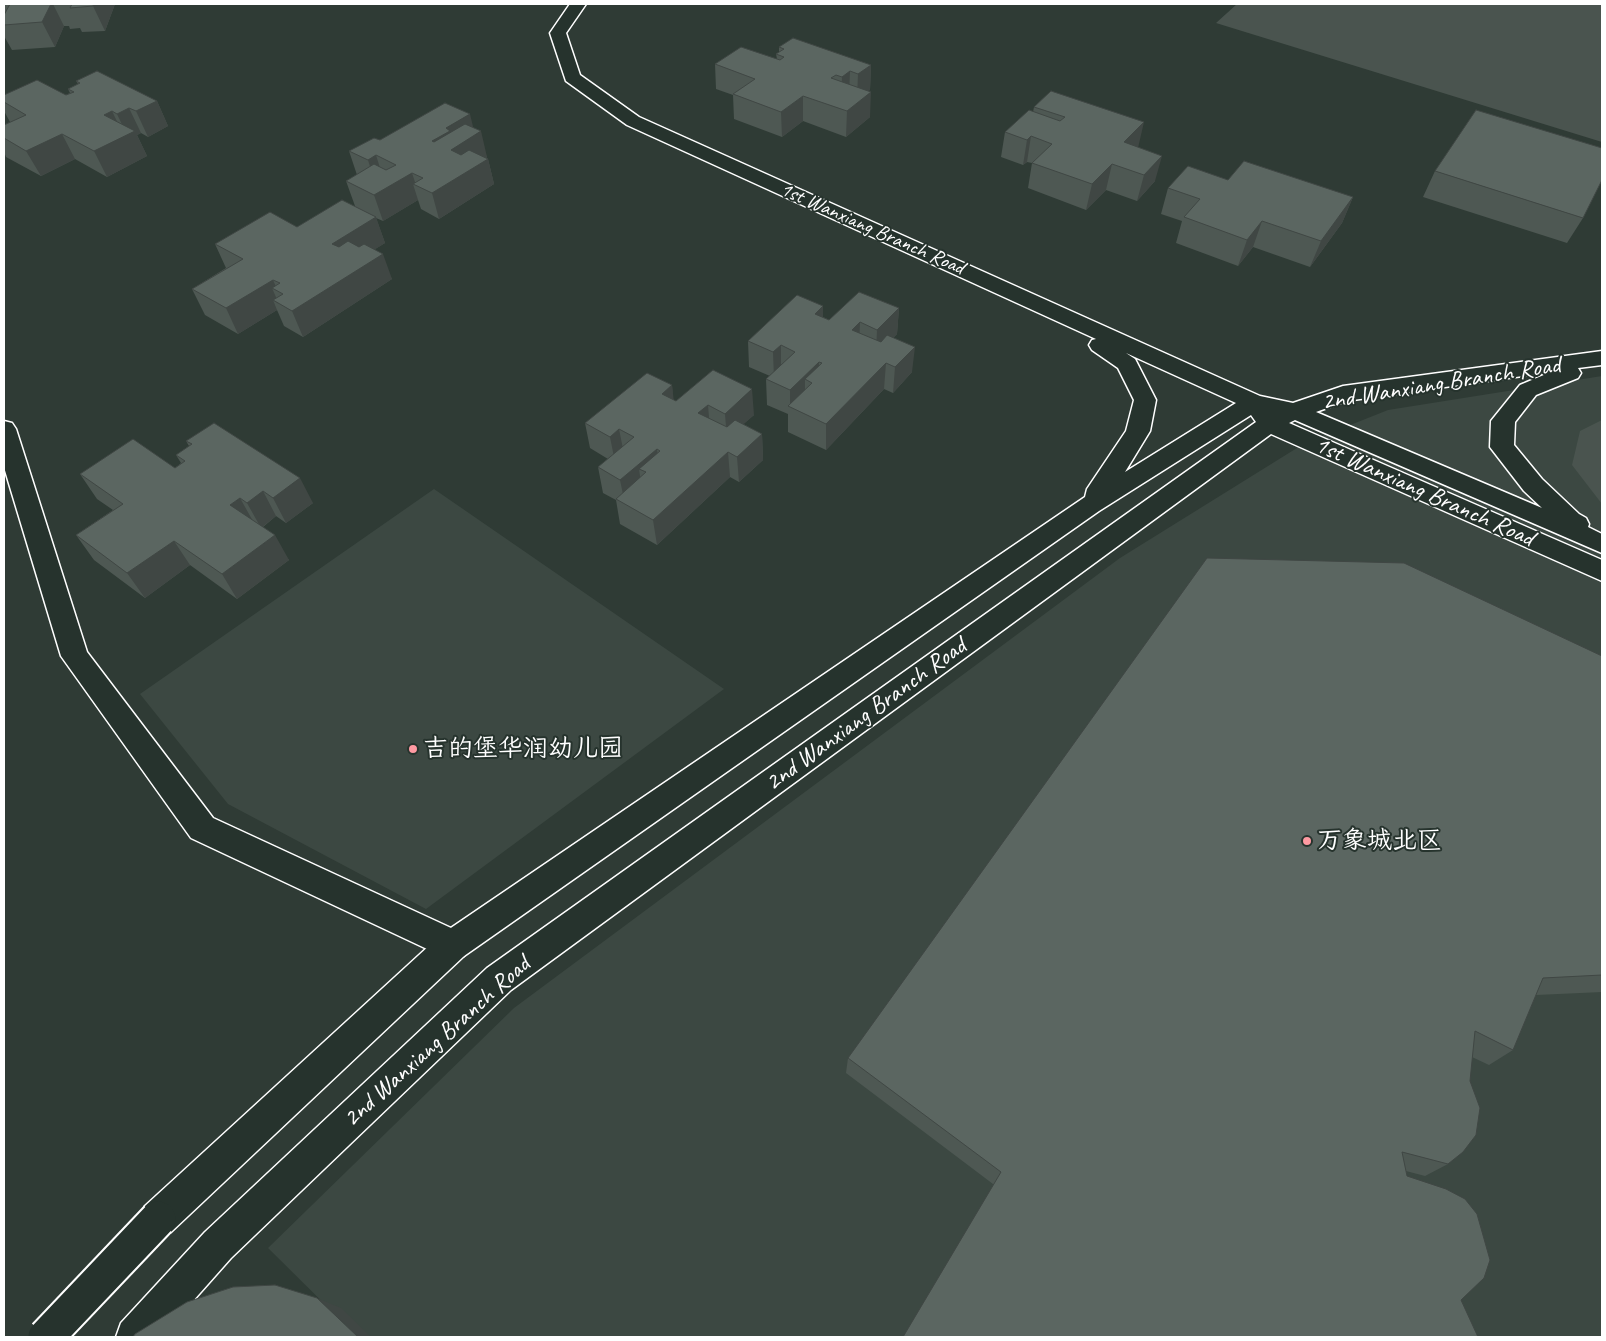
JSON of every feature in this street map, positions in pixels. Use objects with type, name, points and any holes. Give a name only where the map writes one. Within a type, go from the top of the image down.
[{"type":"street","name":"1st Wanxiang Branch Road","points":[[578,4],[558,33],[572,77],[633,121],[1272,412],[1602,571]]},
{"type":"street","points":[[1049,310],[1127,364],[1145,400],[1138,431],[1132,443],[1090,505]]},
{"type":"street","points":[[1602,359],[1528,390],[1502,421],[1502,447],[1533,486],[1570,520],[1602,538]]},
{"type":"street","name":"2nd Wanxiang Branch Road","points":[[46,1337],[158,1220],[453,945],[1090,505],[1272,412],[1343,394],[1602,359]]},
{"type":"street","name":"1st Wanxiang Branch Road","points":[[1272,412],[1602,544]]},
{"type":"street","name":"2nd Wanxiang Branch Road","points":[[135,1337],[218,1245],[499,980],[1272,412]]},
{"type":"street","points":[[4,429],[75,656],[202,828],[453,945]]},
{"type":"shaded area","points":[[1237,4],[1602,4],[1602,142],[1216,23]]},
{"type":"shaded area","points":[[1602,376],[1602,1337],[358,1337],[268,1248],[514,1008],[1120,558],[1305,443],[1388,410]]},
{"type":"shaded area","points":[[1602,420],[1602,504],[1572,465],[1580,431]]},
{"type":"shaded area","name":"吉的堡华润幼儿园","points":[[434,489],[724,689],[426,909],[228,804],[140,694]]},
{"type":"building","points":[[10,4],[51,4],[42,22],[4,25],[4,15]]},
{"type":"building","points":[[72,4],[94,4],[93,6],[70,8]]},
{"type":"building","points":[[793,38],[871,65],[858,74],[850,71],[842,77],[836,75],[831,78],[871,92],[847,111],[803,96],[781,112],[733,94],[755,79],[715,64],[741,47],[780,60],[784,57],[776,54],[784,49],[779,47]]},
{"type":"building","points":[[97,71],[157,101],[136,111],[129,108],[117,114],[112,111],[104,115],[135,131],[94,151],[62,134],[26,151],[4,138],[4,125],[26,115],[4,102],[4,95],[37,80],[66,95],[74,92],[68,89],[80,83],[76,81]]},
{"type":"building","points":[[1051,91],[1144,122],[1124,142],[1162,156],[1144,175],[1112,164],[1092,184],[1032,163],[1052,144],[1031,136],[1027,140],[1005,132],[1029,110],[1060,121],[1065,117],[1034,107]]},
{"type":"building","points":[[445,103],[470,114],[446,128],[450,131],[432,141],[434,142],[465,124],[481,131],[451,150],[461,155],[469,150],[488,159],[432,193],[413,184],[423,178],[412,173],[374,195],[346,181],[374,164],[386,170],[396,165],[376,155],[368,160],[349,151],[374,138],[380,140]]},
{"type":"building","points":[[1476,110],[1602,148],[1602,180],[1583,218],[1435,171]]},
{"type":"building","points":[[1244,161],[1353,197],[1321,241],[1262,221],[1247,240],[1184,217],[1200,199],[1168,188],[1188,166],[1228,180]]},
{"type":"building","points":[[342,200],[376,217],[332,244],[339,247],[348,241],[359,247],[364,244],[383,254],[292,311],[273,300],[283,294],[272,288],[280,283],[273,280],[226,308],[192,289],[243,259],[215,244],[270,212],[297,227]]},
{"type":"building","points":[[859,292],[899,308],[877,330],[860,322],[852,330],[881,342],[887,335],[915,347],[895,367],[886,363],[826,424],[788,406],[812,383],[805,379],[822,363],[819,362],[790,390],[766,379],[795,352],[781,345],[773,352],[748,341],[797,295],[823,306],[815,314],[829,320]]},
{"type":"building","points":[[713,370],[752,389],[725,414],[708,405],[698,413],[727,427],[735,420],[762,434],[737,457],[728,452],[653,520],[616,499],[646,472],[639,469],[660,451],[657,449],[620,480],[598,467],[634,437],[619,429],[610,437],[585,423],[647,373],[672,385],[662,394],[676,401]]},
{"type":"building","points":[[214,423],[300,478],[273,498],[263,491],[247,503],[240,498],[230,505],[275,535],[222,574],[174,541],[127,573],[76,535],[123,504],[80,474],[133,439],[175,468],[185,461],[176,455],[192,444],[186,441]]},
{"type":"building","name":"万象城北区","points":[[1207,558],[1404,563],[1602,656],[1602,975],[1543,978],[1513,1050],[1475,1031],[1470,1081],[1480,1108],[1476,1135],[1463,1152],[1448,1164],[1402,1152],[1407,1176],[1446,1189],[1465,1199],[1477,1214],[1490,1260],[1484,1278],[1461,1300],[1478,1337],[903,1337],[1001,1172],[848,1058]]},
{"type":"building","points":[[275,1285],[317,1298],[358,1337],[133,1337],[187,1302],[233,1287]]},
{"type":"place","name":"吉的堡华润幼儿园","points":[[413,749]]},
{"type":"place","name":"万象城北区","points":[[1307,841]]}]
